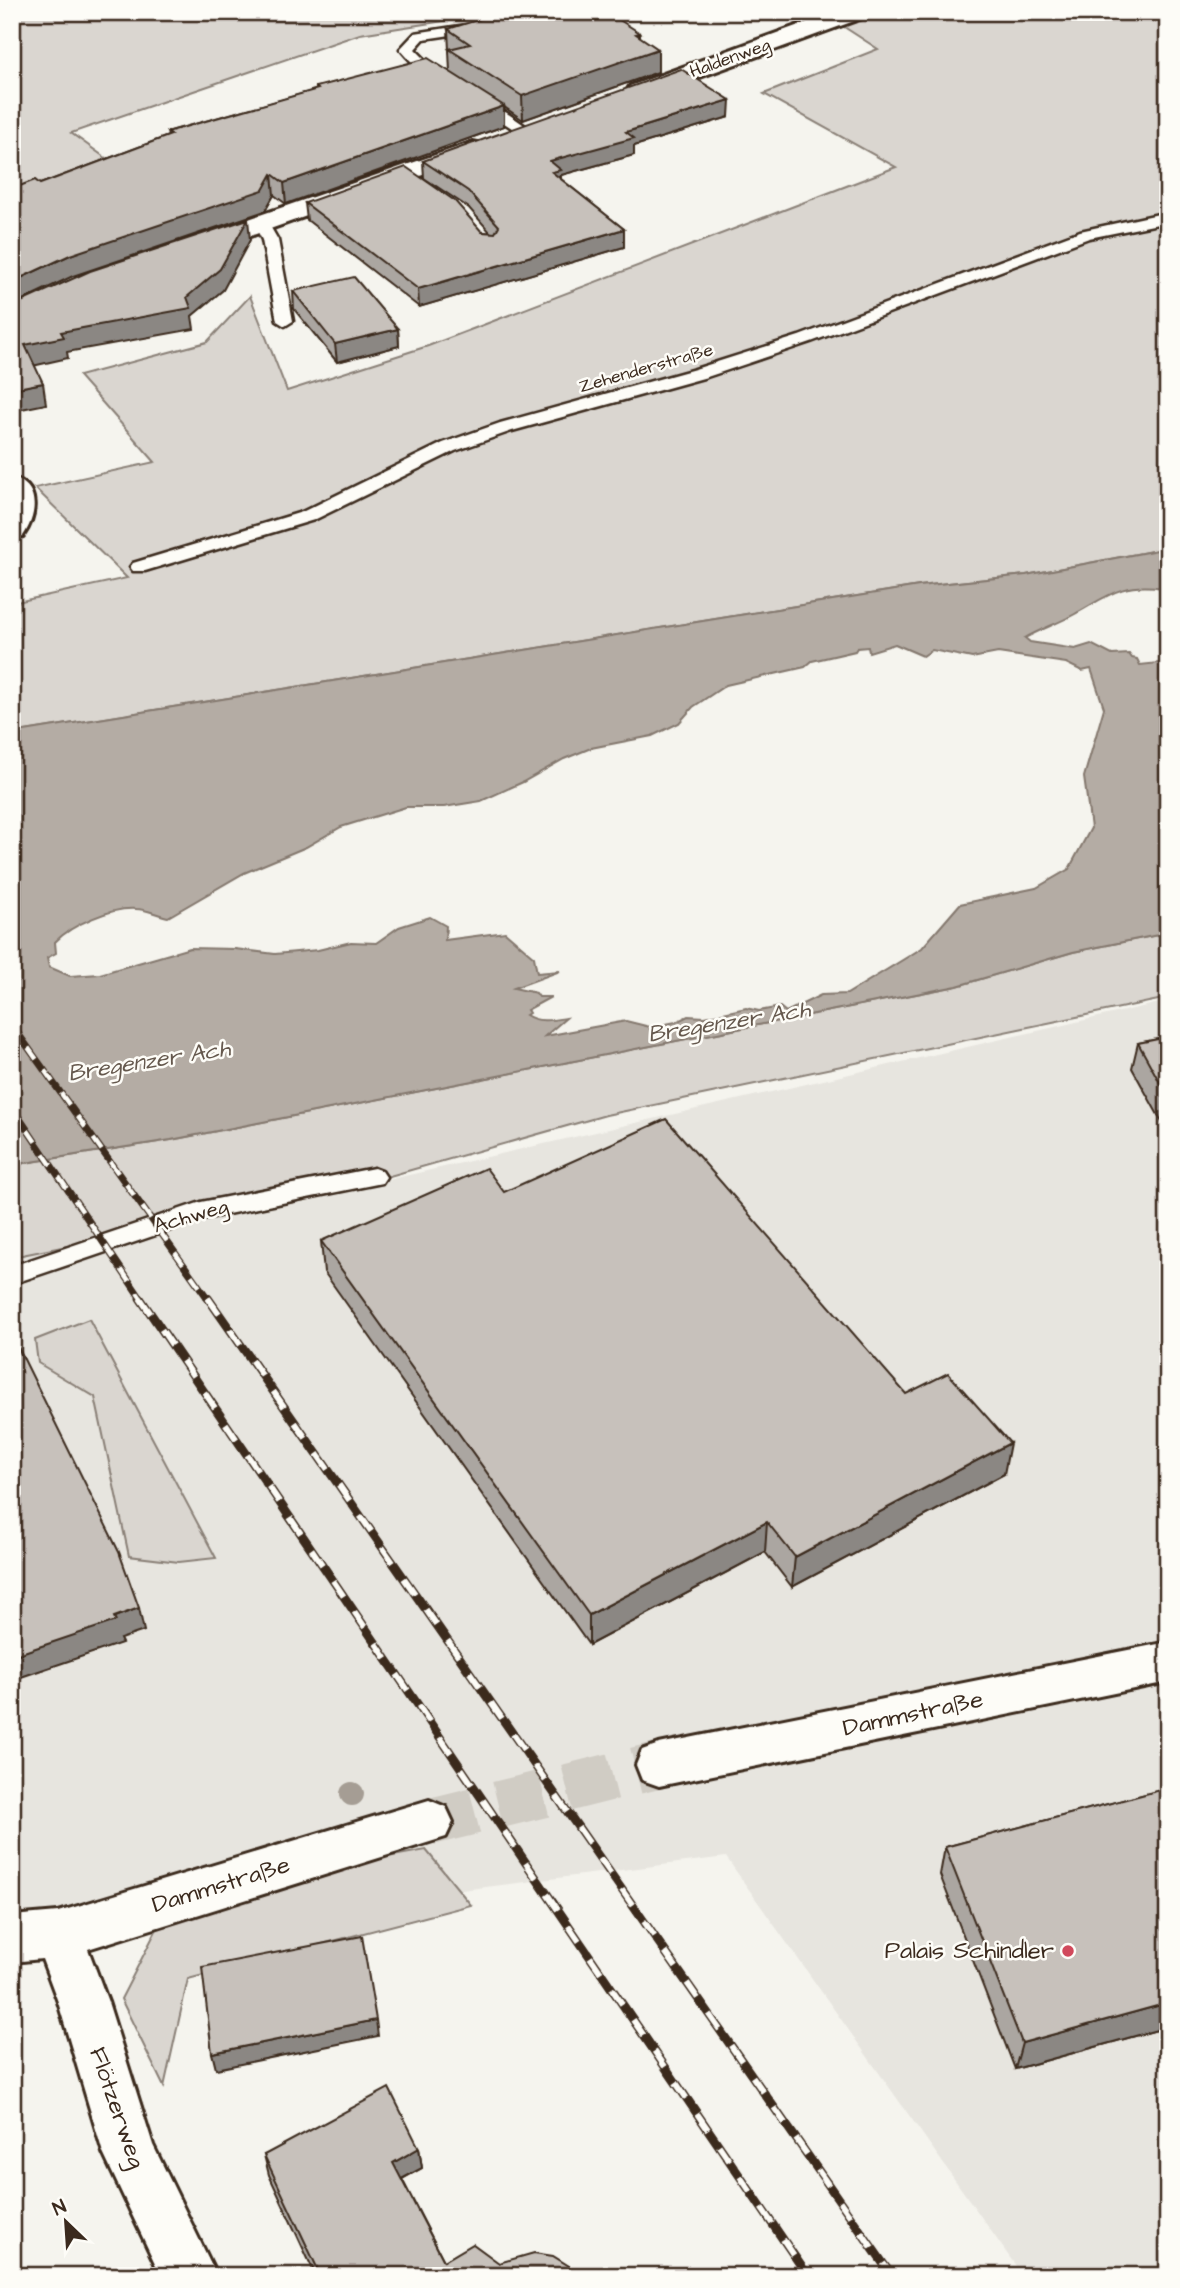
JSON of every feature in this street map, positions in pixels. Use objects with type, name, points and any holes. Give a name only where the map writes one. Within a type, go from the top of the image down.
[{"type":"street","name":"Haldenweg","points":[[613,100],[857,12]]},
{"type":"street","points":[[181,250],[411,177],[551,122]]},
{"type":"street","points":[[12,487],[16,489],[20,513],[12,530]]},
{"type":"street","name":"Dammstraße","points":[[659,1766],[1168,1662]]},
{"type":"street","name":"Dammstraße","points":[[35,1937],[429,1822]]},
{"type":"street","name":"Flötzerweg","points":[[35,1937],[83,2002],[129,2153],[190,2276]]},
{"type":"lane","points":[[500,23],[420,36],[407,49],[421,63],[526,131]]},
{"type":"lane","name":"Zehenderstraße","points":[[139,567],[308,516],[449,447],[506,427],[701,373],[792,343],[1085,234],[1168,217]]},
{"type":"lane","points":[[262,224],[270,240],[285,321]]},
{"type":"lane","name":"Achweg","points":[[12,1275],[201,1211],[374,1177]]},
{"type":"shaded area","points":[[12,12],[502,12],[360,34],[71,133],[110,161],[12,201]]},
{"type":"shaded area","points":[[821,12],[1168,12],[1168,548],[1026,575],[919,586],[12,733],[12,603],[127,578],[35,488],[155,462],[79,376],[207,342],[250,296],[287,391],[428,346],[896,167],[764,94],[878,49]]},
{"type":"shaded area","points":[[1168,933],[1168,998],[606,1115],[326,1194],[12,1257],[12,1165],[171,1140],[957,986],[1073,952]]},
{"type":"shaded area","points":[[1168,1001],[1168,2276],[1023,2276],[726,1857],[12,1946],[12,1257],[326,1194]]},
{"type":"shaded area","points":[[89,1319],[216,1558],[179,1562],[129,1556],[95,1397],[38,1363],[35,1340]]},
{"type":"shaded area","points":[[426,1850],[471,1905],[188,1979],[164,2087],[121,1999],[165,1913],[311,1871]]},
{"type":"water","name":"Bregenzer Ach","points":[[1168,548],[1168,584],[1163,588],[1137,587],[1116,592],[1025,638],[1030,642],[1075,649],[1091,644],[1112,655],[1129,654],[1137,659],[1140,665],[1168,662],[1168,933],[1073,952],[957,986],[171,1140],[12,1165],[12,733],[919,586],[1026,575]],"holes":[[[895,644],[923,656],[932,650],[972,658],[998,653],[1066,663],[1082,671],[1091,669],[1104,708],[1084,777],[1091,828],[1069,869],[1036,888],[960,904],[922,948],[847,994],[821,995],[786,1012],[780,1007],[759,1011],[746,1008],[705,1017],[688,1016],[676,1022],[650,1027],[626,1021],[545,1036],[566,1018],[531,1018],[526,1015],[529,1013],[527,1010],[551,997],[539,997],[536,993],[514,988],[560,971],[537,973],[534,957],[505,932],[445,940],[446,926],[430,917],[399,927],[376,943],[351,942],[318,950],[275,954],[235,949],[190,948],[100,974],[70,976],[49,967],[47,958],[56,953],[55,942],[71,929],[92,918],[126,909],[144,910],[168,917],[244,873],[306,847],[341,827],[406,807],[444,807],[481,801],[591,748],[652,736],[679,723],[693,707],[726,685],[805,667],[812,661],[855,651],[857,648],[868,647],[869,652]]]},
{"type":"building","points":[[503,12],[607,12],[640,33],[636,34],[658,49],[522,96],[449,49],[470,44],[448,29]]},
{"type":"building","points":[[428,58],[504,106],[284,183],[272,174],[263,190],[70,255],[12,282],[12,189],[35,180],[40,184],[171,135],[167,132],[318,89],[316,87]]},
{"type":"building","points":[[681,69],[730,100],[626,132],[634,138],[550,161],[561,170],[552,172],[624,229],[418,289],[305,203],[406,167],[455,201],[482,232],[495,233],[499,226],[468,191],[423,161]]},
{"type":"building","points":[[248,219],[220,269],[187,297],[191,308],[61,332],[64,337],[25,345],[43,383],[12,389],[12,306],[90,271]]},
{"type":"building","points":[[354,277],[398,329],[335,344],[293,291]]},
{"type":"building","points":[[1168,1037],[1168,1097],[1138,1043]]},
{"type":"building","points":[[666,1119],[906,1394],[948,1373],[1010,1443],[795,1557],[767,1522],[589,1615],[321,1241],[486,1168],[504,1192]]},
{"type":"building","points":[[12,1335],[119,1552],[139,1608],[114,1617],[116,1621],[12,1656]]},
{"type":"building","name":"Palais Schindler","points":[[1168,1788],[1168,2003],[1022,2043],[945,1847]]},
{"type":"building","points":[[362,1936],[376,2020],[212,2053],[202,1967]]},
{"type":"building","points":[[389,2088],[419,2148],[393,2163],[444,2261],[473,2244],[499,2263],[534,2253],[553,2256],[569,2266],[576,2276],[321,2276],[264,2155]]},
{"type":"tunnel","points":[[429,1822],[659,1765]]},
{"type":"railway","points":[[12,1025],[209,1300]]},
{"type":"railway","points":[[12,1107],[142,1300]]},
{"type":"railway","points":[[140,1298],[808,2276]]},
{"type":"railway","points":[[208,1298],[892,2276]]},
{"type":"place","name":"Palais Schindler","points":[[1068,1951]]}]
